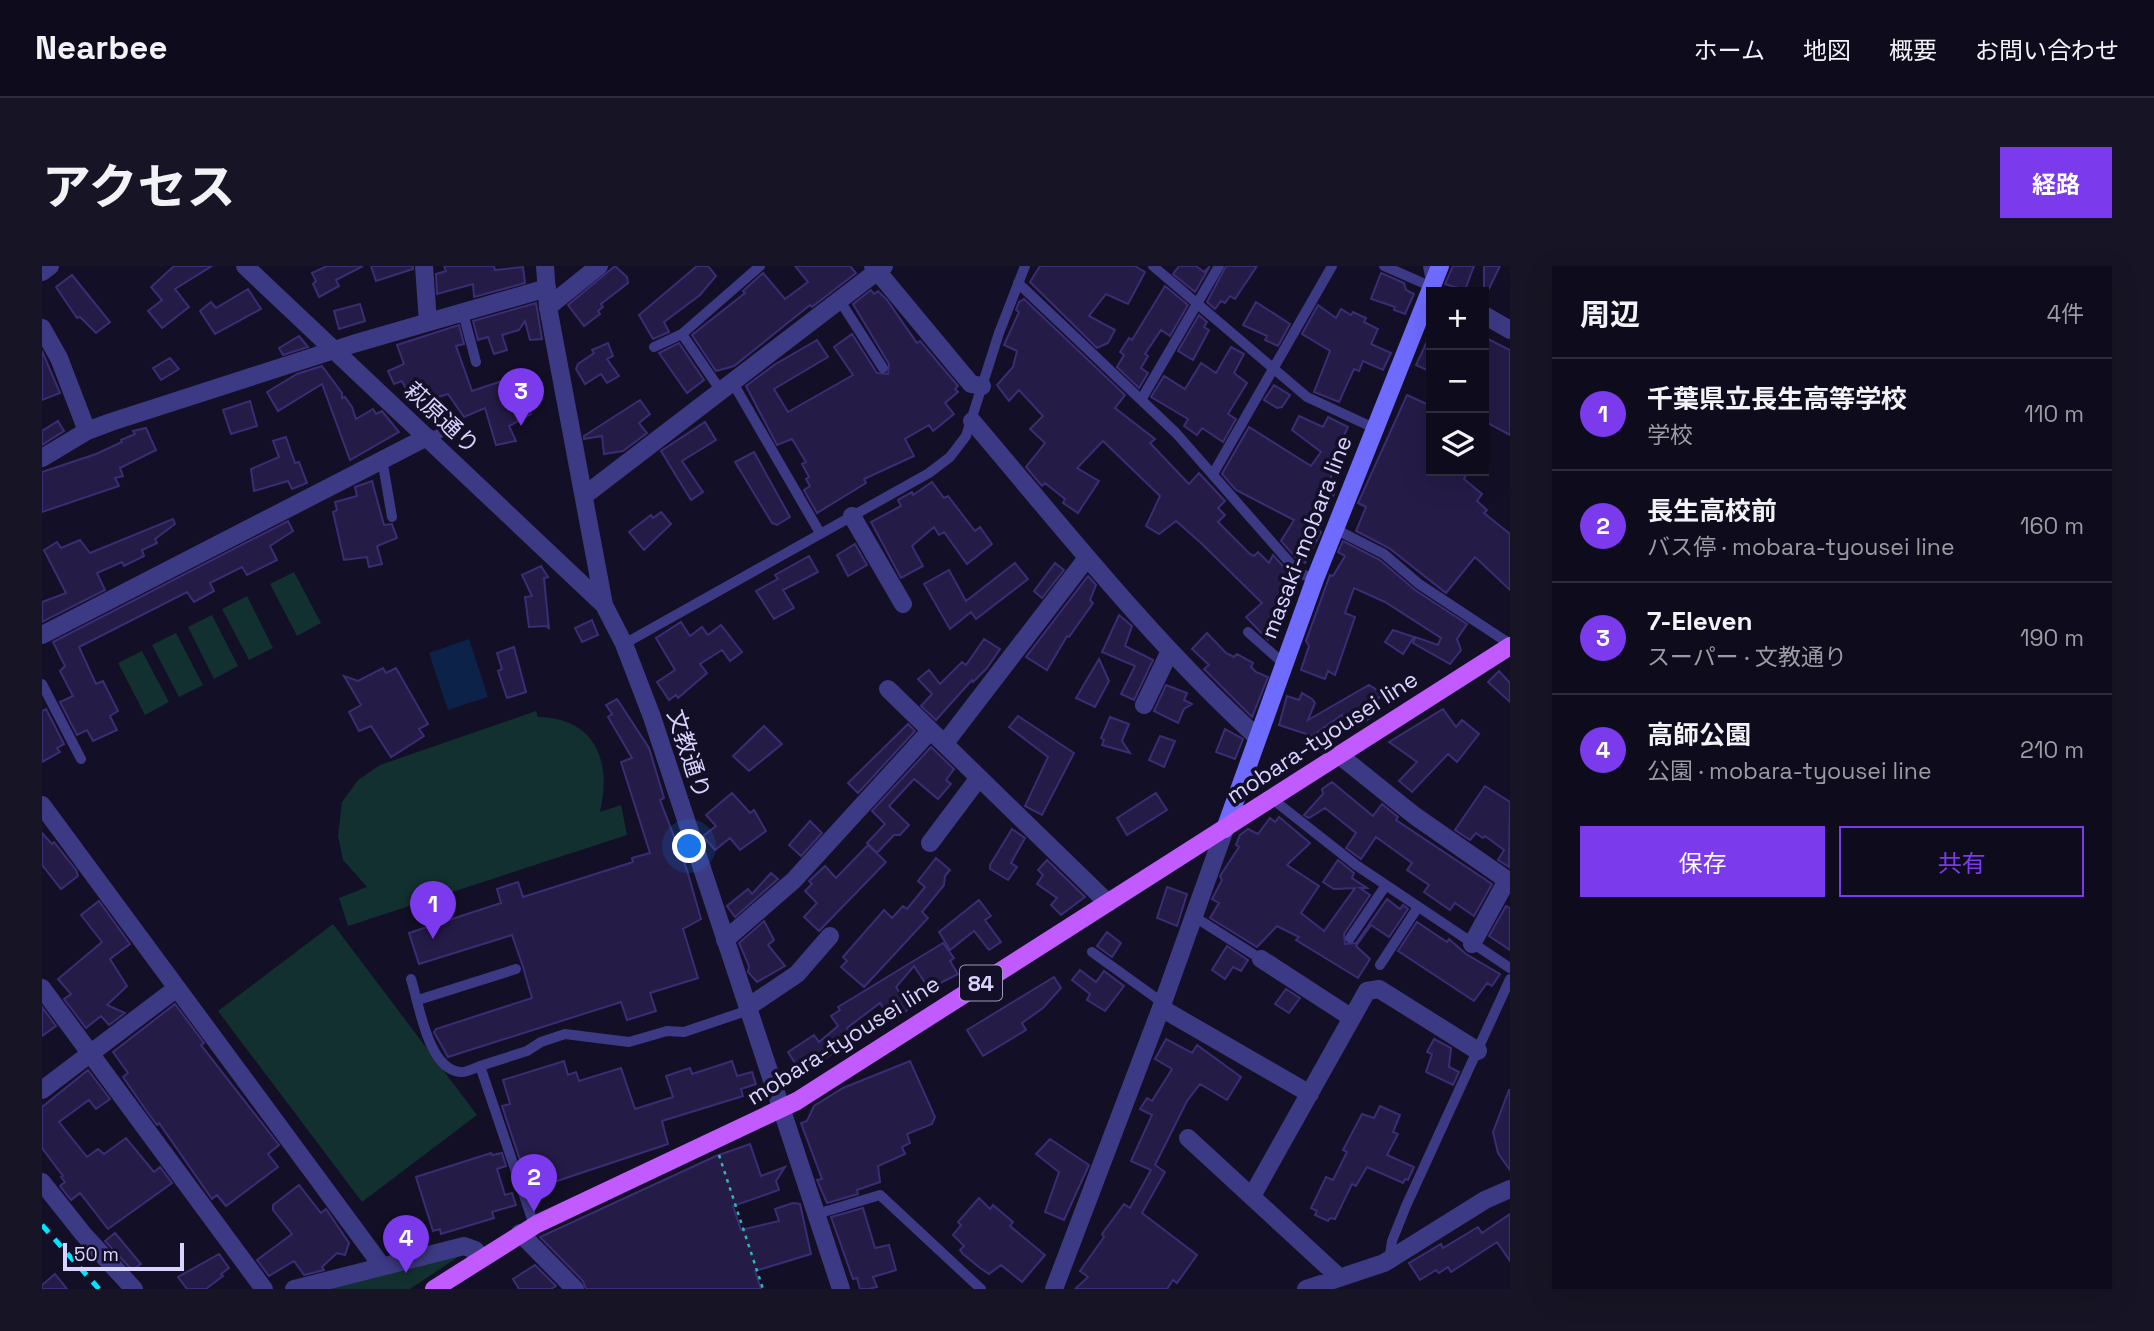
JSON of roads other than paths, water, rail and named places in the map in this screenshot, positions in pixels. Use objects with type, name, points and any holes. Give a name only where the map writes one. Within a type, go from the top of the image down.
[{"type":"main road","name":"masaki-mobara line","points":[[1436,287],[1440,266]]},
{"type":"main road","name":"masaki-mobara line","points":[[1225,829],[1315,579],[1374,428],[1426,312]]},
{"type":"main road","name":"mobara-tyousei line","points":[[434,1289],[527,1229],[782,1109],[1510,645]]},
{"type":"street","points":[[42,272],[50,266]]},
{"type":"street","name":"萩原通り","points":[[245,266],[604,605]]},
{"type":"street","points":[[424,266],[428,322]]},
{"type":"street","name":"文教通り","points":[[545,266],[548,307],[604,605],[624,644],[841,1289]]},
{"type":"street","points":[[548,307],[600,266]]},
{"type":"street","points":[[585,495],[840,301],[878,268],[971,384],[982,386]]},
{"type":"street","points":[[42,458],[87,431],[428,322],[547,288]]},
{"type":"street","points":[[1489,318],[1510,330]]},
{"type":"street","points":[[42,328],[59,358],[87,431]]},
{"type":"street","points":[[972,421],[1087,558],[1170,651],[1257,737]]},
{"type":"street","points":[[42,635],[382,458],[427,438]]},
{"type":"street","points":[[852,516],[903,604]]},
{"type":"street","points":[[945,743],[1087,558]]},
{"type":"street","points":[[1144,705],[1170,651]]},
{"type":"street","points":[[888,689],[1108,903]]},
{"type":"street","points":[[725,940],[794,880],[930,731]]},
{"type":"street","points":[[1339,755],[1415,816],[1509,878],[1472,944]]},
{"type":"street","points":[[930,843],[978,779]]},
{"type":"street","points":[[42,804],[382,1266]]},
{"type":"street","points":[[1054,1289],[1162,1005],[1225,829]]},
{"type":"street","points":[[748,1008],[797,974],[830,936]]},
{"type":"street","points":[[1261,959],[1352,1018]]},
{"type":"street","points":[[42,988],[264,1289]]},
{"type":"street","points":[[42,1090],[177,988]]},
{"type":"street","points":[[1252,1196],[1367,991],[1379,989],[1478,1051]]},
{"type":"street","points":[[1162,1005],[1310,1094]]},
{"type":"street","points":[[1188,1138],[1340,1278]]},
{"type":"street","points":[[42,1182],[84,1235],[134,1289]]},
{"type":"street","points":[[1306,1289],[1389,1261],[1485,1200],[1510,1189]]},
{"type":"street","points":[[527,1229],[575,1289]]},
{"type":"street","points":[[294,1289],[464,1246],[475,1250],[482,1258]]},
{"type":"lane","points":[[654,347],[682,334],[760,266]]},
{"type":"lane","points":[[624,644],[940,466],[958,448],[972,421],[1025,266]]},
{"type":"lane","points":[[1153,266],[1307,397],[1374,428]]},
{"type":"lane","points":[[1141,400],[1219,266]]},
{"type":"lane","points":[[1213,474],[1332,266]]},
{"type":"lane","points":[[1384,266],[1430,287]]},
{"type":"lane","points":[[1428,266],[1435,287]]},
{"type":"lane","points":[[1018,283],[1141,400],[1213,474],[1299,573],[1315,579]]},
{"type":"lane","points":[[840,301],[883,368]]},
{"type":"lane","points":[[463,313],[476,362]]},
{"type":"lane","points":[[682,334],[727,387],[820,533]]},
{"type":"lane","points":[[427,438],[459,424]]},
{"type":"lane","points":[[382,458],[392,517]]},
{"type":"lane","points":[[1335,529],[1384,554],[1419,584],[1510,645]]},
{"type":"lane","points":[[1248,632],[1284,664]]},
{"type":"lane","points":[[42,684],[81,759]]},
{"type":"lane","points":[[1271,799],[1386,885],[1510,968]]},
{"type":"lane","points":[[1350,939],[1386,885]]},
{"type":"lane","points":[[1380,965],[1418,907]]},
{"type":"lane","points":[[1193,916],[1261,959]]},
{"type":"lane","points":[[1092,952],[1162,1005]]},
{"type":"lane","points":[[418,1000],[516,969]]},
{"type":"lane","points":[[411,979],[432,1051],[440,1060],[461,1073],[527,1051],[541,1042],[565,1034],[629,1042],[667,1031],[684,1032],[748,1008]]},
{"type":"lane","points":[[1389,1261],[1392,1241],[1406,1206],[1510,979]]},
{"type":"lane","points":[[480,1066],[527,1229]]},
{"type":"lane","points":[[817,1214],[880,1195],[981,1289]]},
{"type":"water","points":[[469,639],[488,697],[448,710],[429,653]]},
{"type":"railway","points":[[42,1225],[99,1289]]},
{"type":"place","name":"7-Eleven","points":[[521,426]]},
{"type":"place","name":"千葉県立長生高等学校","points":[[433,939]]},
{"type":"place","name":"長生高校前","points":[[534,1212]]},
{"type":"place","name":"高師公園","points":[[406,1273]]}]
